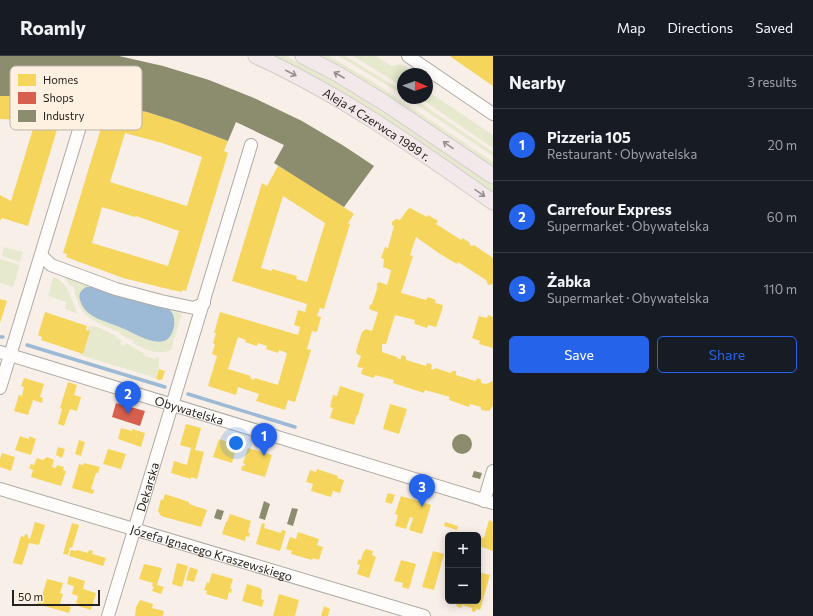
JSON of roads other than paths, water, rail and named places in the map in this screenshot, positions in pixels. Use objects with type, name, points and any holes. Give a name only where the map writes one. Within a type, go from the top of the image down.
[{"type":"main road","name":"Aleja 4 Czerwca 1989 r.","points":[[256,56],[306,80],[362,113],[493,202]]},
{"type":"main road","name":"Aleja 4 Czerwca 1989 r.","points":[[303,56],[336,73],[409,118],[493,176]]},
{"type":"street","points":[[408,56],[493,114]]},
{"type":"street","points":[[0,388],[5,353],[41,255],[79,130]]},
{"type":"street","name":"Dekarska","points":[[108,616],[251,145]]},
{"type":"street","points":[[41,255],[51,265],[116,289],[194,308],[204,302]]},
{"type":"street","name":"Obywatelska","points":[[5,353],[488,502]]},
{"type":"street","points":[[488,502],[493,471]]},
{"type":"street","name":"Józefa Ignacego Kraszewskiego","points":[[0,489],[424,616]]},
{"type":"water","points":[[86,287],[93,287],[167,308],[173,314],[174,318],[174,326],[171,335],[166,340],[160,342],[153,341],[98,319],[87,311],[79,298],[80,292]]},
{"type":"waterway","points":[[27,345],[165,387]]},
{"type":"waterway","points":[[188,394],[295,427]]},
{"type":"place","name":"Carrefour Express","points":[[128,414]]},
{"type":"place","name":"Pizzeria 105","points":[[264,456]]},
{"type":"place","name":"Żabka","points":[[422,507]]}]
